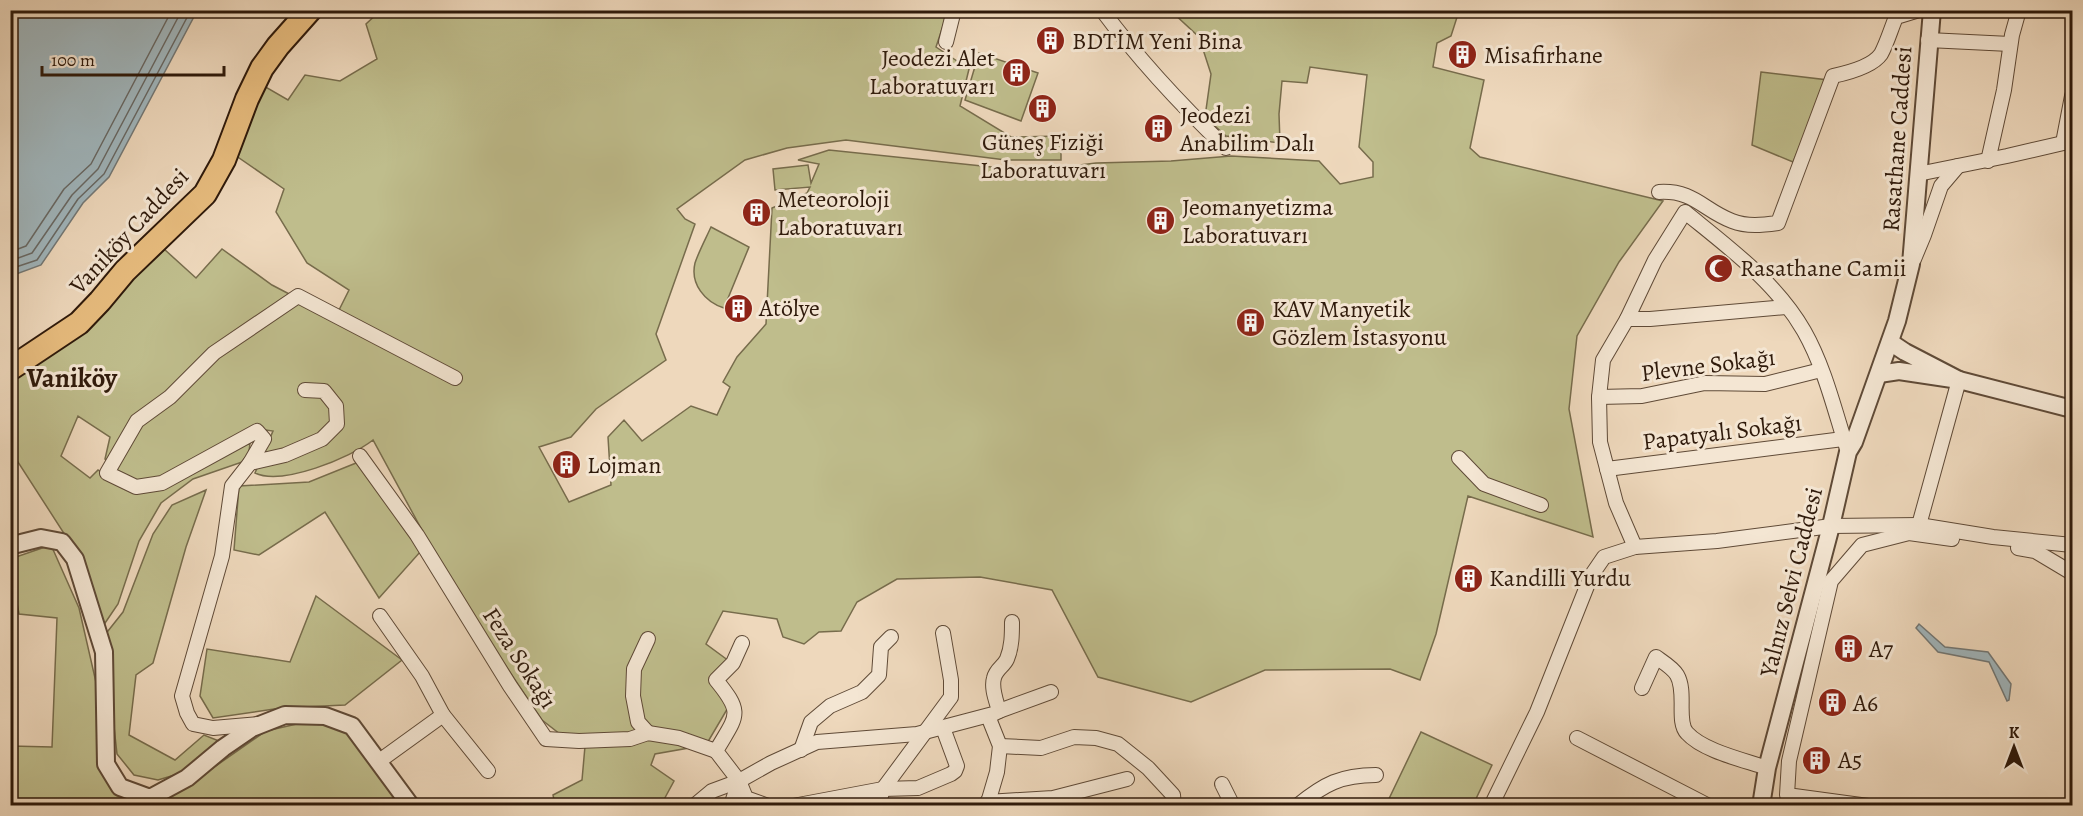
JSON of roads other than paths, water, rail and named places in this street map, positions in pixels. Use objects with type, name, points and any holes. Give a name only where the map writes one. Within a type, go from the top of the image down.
[{"type":"main road","name":"Vaniköy Caddesi","points":[[10,369],[79,323],[125,271],[205,194],[224,160],[254,83],[300,13]]},
{"type":"street","points":[[946,42],[954,10]]},
{"type":"street","points":[[1102,10],[1128,45],[1191,114],[1226,148]]},
{"type":"street","points":[[1659,192],[1675,191],[1696,200],[1732,221],[1756,226],[1778,223],[1833,76],[1846,73],[1880,56],[1896,17],[1919,10]]},
{"type":"street","name":"Rasathane Caddesi","points":[[1879,374],[1911,264],[1932,10]]},
{"type":"street","points":[[1988,160],[2004,90],[2010,44],[2019,10]]},
{"type":"street","points":[[1928,40],[2010,44]]},
{"type":"street","points":[[1918,174],[2068,142],[2073,96]]},
{"type":"street","points":[[1911,264],[1919,249],[1941,186],[1958,166]]},
{"type":"street","points":[[1635,547],[1616,503],[1600,442],[1599,397],[1603,360],[1627,319],[1655,260],[1685,212],[1765,280],[1804,331],[1821,370],[1846,446]]},
{"type":"street","points":[[263,723],[213,728],[193,724],[182,696],[222,556],[232,486],[264,440],[257,431],[162,483],[136,487],[107,473],[137,421],[170,397],[214,353],[298,296],[455,378]]},
{"type":"street","points":[[1627,319],[1786,307]]},
{"type":"street","points":[[1890,342],[1959,380]]},
{"type":"street","name":"Plevne Sokağı","points":[[1599,397],[1642,396],[1705,383],[1765,384],[1821,370]]},
{"type":"street","points":[[1879,374],[1899,371],[1959,380],[2073,409]]},
{"type":"street","name":"Yalnız Selvi Caddesi","points":[[1761,806],[1767,768],[1832,526],[1846,446],[1854,442],[1879,374]]},
{"type":"street","points":[[1920,525],[1959,380]]},
{"type":"street","points":[[250,463],[285,455],[322,439],[337,424],[336,406],[324,391],[305,390]]},
{"type":"street","name":"Papatyalı Sokağı","points":[[1607,469],[1846,446]]},
{"type":"street","name":"Feza Sokağı","points":[[360,456],[417,535],[510,686],[546,739],[579,741],[630,739],[648,733],[679,738],[716,751]]},
{"type":"street","points":[[1459,458],[1484,484],[1541,506]]},
{"type":"street","points":[[1491,806],[1538,712],[1591,576],[1605,557],[1635,547],[1717,541],[1832,526],[1920,525],[1993,537],[2073,545]]},
{"type":"street","points":[[1868,806],[1786,800],[1789,761],[1832,580],[1862,545],[1909,533],[2035,551],[2073,573]]},
{"type":"street","points":[[13,542],[41,538],[62,542],[75,559],[104,652],[106,764],[120,787],[150,798],[187,778],[223,748],[252,728],[285,715],[325,716],[352,726],[411,806]]},
{"type":"street","points":[[380,616],[422,676],[443,715],[488,771]]},
{"type":"street","points":[[1011,622],[1012,641],[1006,661],[998,668],[994,677],[993,713],[1000,746],[998,772],[987,804],[1053,798],[1079,799],[1127,779]]},
{"type":"street","points":[[878,806],[883,789],[951,697],[951,680],[943,633]]},
{"type":"street","points":[[801,750],[811,722],[830,706],[862,692],[879,675],[881,646],[891,637]]},
{"type":"street","points":[[648,639],[634,669],[633,696],[638,722],[648,733]]},
{"type":"street","points":[[742,643],[733,663],[716,680],[733,701],[735,719],[716,751],[739,781],[746,798],[768,806]]},
{"type":"street","points":[[1642,688],[1656,657],[1677,674],[1683,690],[1683,724],[1686,733],[1711,750],[1767,768]]},
{"type":"street","points":[[694,806],[712,791],[739,781],[817,742],[925,732],[993,713],[1051,692]]},
{"type":"street","points":[[378,762],[443,715]]},
{"type":"street","points":[[793,806],[883,789],[918,788],[955,771],[957,766],[943,728]]},
{"type":"street","points":[[1000,746],[1041,748],[1074,738],[1096,738],[1118,744],[1133,755],[1173,795],[1174,806]]},
{"type":"street","points":[[1577,738],[1709,806]]},
{"type":"street","points":[[1297,806],[1315,791],[1336,779],[1357,775],[1376,775]]},
{"type":"street","points":[[731,806],[739,781]]},
{"type":"street","points":[[1222,784],[1233,806]]},
{"type":"water","points":[[10,11],[197,11],[109,177],[83,203],[41,265],[11,276]]},
{"type":"water","points":[[1919,624],[1945,647],[1988,652],[2011,684],[2009,700],[2007,701],[1989,662],[1938,652],[1916,628]]},
{"type":"place","name":"BDTİM Yeni Bina","points":[[1051,41]]},
{"type":"place","name":"Misafirhane","points":[[1463,55]]},
{"type":"place","name":"Jeodezi Alet Laboratuvarı","points":[[1016,72]]},
{"type":"place","name":"Güneş Fiziği Laboratuvarı","points":[[1043,109]]},
{"type":"place","name":"Jeodezi Anabilim Dalı","points":[[1159,129]]},
{"type":"place","name":"Meteoroloji Laboratuvarı","points":[[756,213]]},
{"type":"place","name":"Jeomanyetizma Laboratuvarı","points":[[1161,221]]},
{"type":"place","name":"Rasathane Camii","points":[[1719,268]]},
{"type":"place","name":"Atölye","points":[[738,308]]},
{"type":"place","name":"KAV Manyetik Gözlem İstasyonu","points":[[1251,323]]},
{"type":"place","name":"Lojman","points":[[566,465]]},
{"type":"place","name":"Kandilli Yurdu","points":[[1468,578]]},
{"type":"place","name":"A7","points":[[1848,649]]},
{"type":"place","name":"A6","points":[[1832,703]]},
{"type":"place","name":"A5","points":[[1817,760]]},
{"type":"district","name":"Vaniköy","points":[[72,378]]}]
